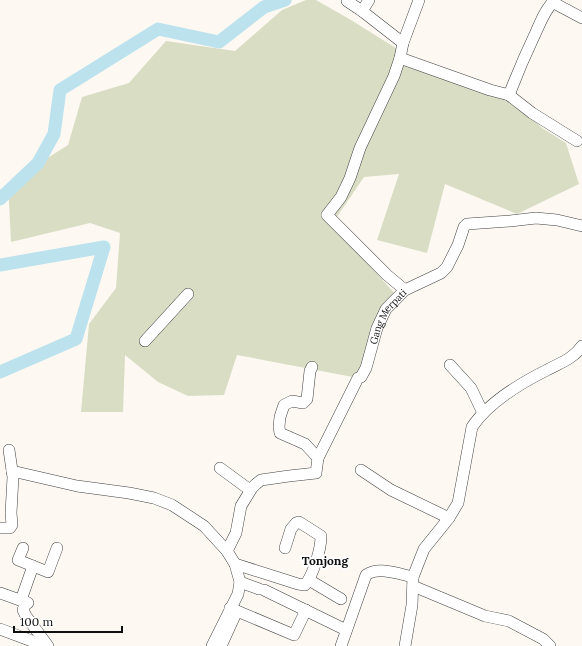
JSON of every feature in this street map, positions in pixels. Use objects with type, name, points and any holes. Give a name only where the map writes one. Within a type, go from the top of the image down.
[{"type":"street","points":[[362,11],[369,0]]},
{"type":"street","points":[[419,0],[402,43],[400,58],[509,96],[532,113],[580,140]]},
{"type":"street","points":[[509,96],[523,58],[540,24],[554,1],[582,18]]},
{"type":"street","points":[[347,2],[362,11],[402,43]]},
{"type":"street","name":"Gang Merpati","points":[[250,490],[261,480],[316,473],[318,458],[358,378],[366,368],[377,328],[384,312],[405,290],[387,275],[327,215],[341,197],[350,178],[360,148],[394,76],[400,58]]},
{"type":"street","points":[[405,290],[440,273],[446,267],[454,255],[464,227],[467,224],[536,218],[557,220],[582,226]]},
{"type":"street","points":[[144,341],[188,294]]},
{"type":"street","points":[[406,646],[412,605],[413,582],[424,549],[449,518],[458,503],[472,427],[483,413],[500,399],[521,385],[575,355],[582,346]]},
{"type":"street","points":[[450,365],[471,388],[483,413]]},
{"type":"street","points":[[312,367],[310,371],[307,398],[303,403],[292,401],[284,405],[280,417],[279,431],[281,434],[305,444],[318,458]]},
{"type":"street","points":[[0,528],[10,528],[12,525],[12,471],[10,450]]},
{"type":"street","points":[[220,468],[250,490],[241,506],[236,533],[228,551]]},
{"type":"street","points":[[361,470],[391,490],[449,518]]},
{"type":"street","points":[[12,471],[77,486],[154,498],[172,505],[204,526],[228,551],[235,564],[240,582],[234,609],[221,646]]},
{"type":"street","points":[[235,564],[305,585],[309,580],[318,556],[321,536],[299,522],[296,522],[291,529],[285,548]]},
{"type":"street","points":[[23,548],[18,560],[48,572],[57,548]]},
{"type":"street","points":[[33,566],[23,610],[48,646]]},
{"type":"street","points":[[342,646],[366,575],[378,570],[413,582],[484,616],[509,621],[543,639],[550,646]]},
{"type":"street","points":[[309,580],[341,599]]},
{"type":"street","points":[[240,582],[306,610],[342,628]]},
{"type":"street","points":[[0,593],[26,602]]},
{"type":"street","points":[[234,609],[294,635],[306,610]]},
{"type":"street","points":[[212,646],[234,609]]},
{"type":"street","points":[[0,629],[45,646]]},
{"type":"green space","points":[[306,0],[316,0],[407,55],[511,99],[542,128],[566,143],[579,184],[517,214],[445,184],[427,253],[377,240],[399,174],[364,177],[332,224],[396,295],[358,378],[237,355],[224,395],[188,396],[158,382],[125,355],[123,412],[81,412],[89,324],[116,288],[120,233],[90,223],[11,242],[8,183],[68,145],[82,97],[129,83],[166,41],[235,51],[282,10]]},
{"type":"waterway","points":[[0,199],[38,163],[54,134],[60,90],[158,29],[219,42],[264,7],[285,0]]},
{"type":"waterway","points":[[0,265],[104,247],[76,339],[0,372]]},
{"type":"district","name":"Tonjong","points":[[325,561]]}]
